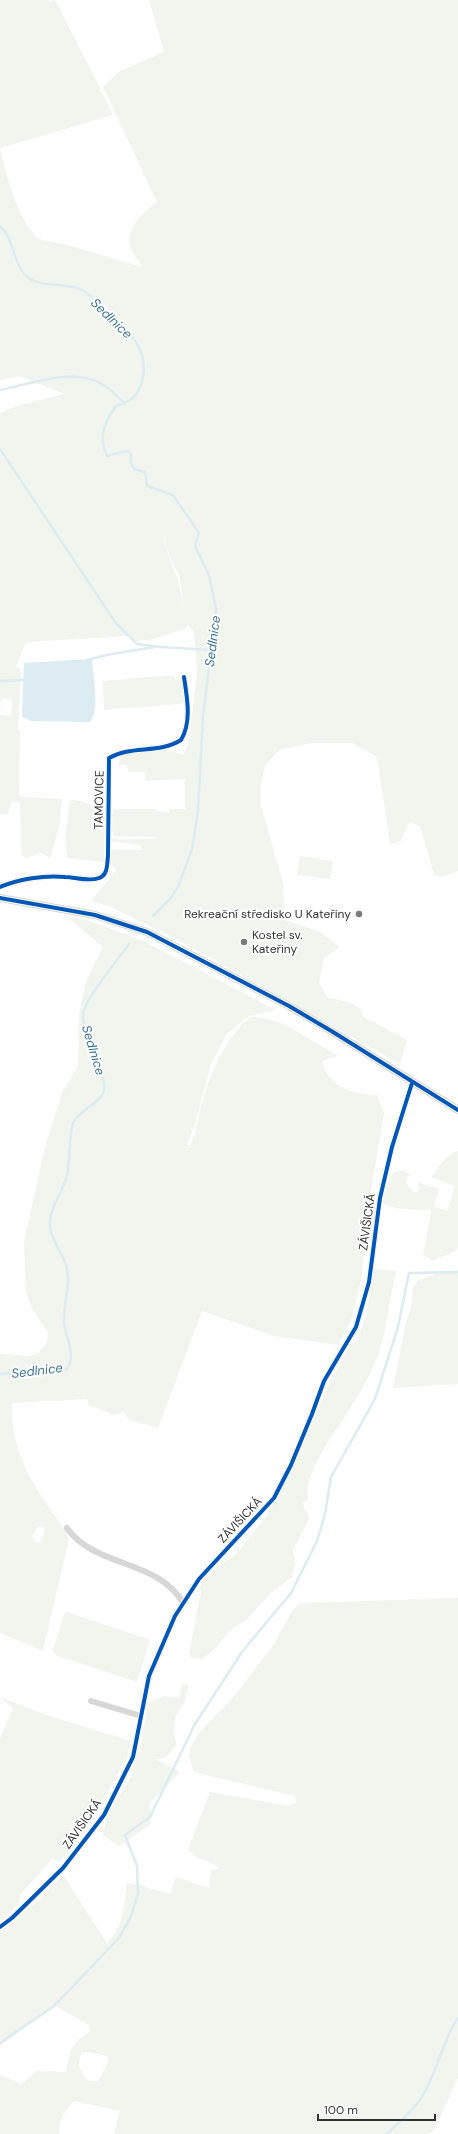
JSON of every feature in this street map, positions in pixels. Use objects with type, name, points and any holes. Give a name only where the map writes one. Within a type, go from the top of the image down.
[{"type":"street","name":"TAMOVICE","points":[[0,887],[30,879],[63,876],[92,879],[100,878],[104,874],[107,868],[108,856],[109,758],[122,752],[159,748],[181,740],[187,725],[187,694],[184,677]]},
{"type":"street","points":[[0,898],[95,915],[147,932],[289,1006],[458,1110]]},
{"type":"street","name":"ZÁVIŠICKÁ","points":[[0,1927],[12,1918],[63,1868],[104,1815],[133,1757],[149,1676],[175,1616],[199,1579],[274,1498],[312,1414],[324,1381],[356,1327],[369,1282],[380,1198],[392,1148],[412,1083]]},
{"type":"street","points":[[67,1528],[74,1538],[90,1550],[164,1581],[179,1596],[183,1603]]},
{"type":"street","points":[[91,1701],[141,1716]]},
{"type":"shaded area","points":[[0,0],[48,0],[49,2],[55,0],[101,90],[99,91],[102,93],[113,115],[0,148]]},
{"type":"shaded area","points":[[149,0],[458,0],[458,871],[442,877],[434,875],[420,826],[409,822],[401,841],[390,844],[377,757],[352,743],[311,743],[279,750],[265,766],[261,785],[261,806],[283,883],[285,920],[320,932],[339,947],[324,958],[319,983],[328,998],[355,1005],[363,1011],[362,1016],[407,1040],[400,1064],[182,942],[109,906],[91,901],[117,869],[111,865],[111,849],[141,850],[141,845],[115,842],[112,841],[112,839],[155,839],[155,837],[115,836],[112,831],[113,809],[156,809],[157,811],[169,813],[169,809],[185,809],[185,779],[145,781],[146,772],[128,772],[127,765],[118,765],[120,760],[119,756],[152,750],[168,750],[183,755],[189,742],[197,671],[194,632],[188,625],[184,629],[143,641],[131,641],[129,636],[26,642],[16,666],[20,669],[21,673],[18,730],[20,732],[19,795],[22,797],[62,799],[60,822],[50,858],[41,853],[26,858],[21,855],[20,802],[12,802],[7,815],[0,814],[0,715],[0,413],[20,405],[64,394],[19,376],[0,380],[0,148],[6,172],[19,209],[31,231],[39,239],[64,244],[142,267],[132,251],[130,236],[132,229],[140,217],[157,202],[103,87],[118,72],[164,52]],"holes":[[[162,531],[170,558],[179,575],[184,606],[178,580],[168,554]],[[1,699],[12,699],[11,716],[0,715]]]},
{"type":"shaded area","points":[[92,659],[95,709],[90,722],[31,721],[22,717],[24,663]]},
{"type":"shaded area","points":[[174,675],[175,680],[180,679],[184,687],[184,702],[179,704],[104,710],[103,681]]},
{"type":"shaded area","points":[[73,800],[87,803],[99,811],[105,811],[104,862],[67,858],[65,837],[70,801]]},
{"type":"shaded area","points":[[300,856],[333,861],[330,879],[297,875]]},
{"type":"shaded area","points":[[68,918],[85,919],[143,941],[276,1010],[249,1016],[227,1034],[211,1064],[195,1124],[187,1145],[190,1145],[194,1136],[205,1094],[219,1058],[233,1036],[250,1017],[262,1018],[285,1025],[338,1056],[322,1061],[330,1078],[336,1084],[347,1090],[377,1095],[384,1113],[369,1202],[361,1281],[351,1321],[338,1345],[274,1336],[202,1311],[158,1428],[129,1420],[124,1412],[114,1415],[89,1405],[87,1399],[12,1403],[13,1423],[21,1458],[36,1488],[67,1533],[69,1539],[43,1651],[0,1633],[0,1354],[29,1356],[38,1353],[47,1343],[48,1333],[32,1308],[26,1293],[24,1242],[45,1147],[62,1093],[78,1066],[79,1014],[86,982],[103,947]],"holes":[[[38,1526],[44,1527],[45,1532],[39,1543],[33,1541],[32,1537]]]},
{"type":"shaded area","points":[[458,1151],[458,1248],[456,1251],[431,1261],[430,1258],[423,1256],[431,1212],[429,1210],[400,1209],[383,1204],[385,1191],[393,1173],[404,1171],[411,1175],[406,1178],[407,1183],[416,1193],[420,1189],[417,1182],[439,1189],[434,1206],[447,1211],[455,1186],[431,1177],[449,1155]]},
{"type":"shaded area","points":[[374,1269],[396,1271],[381,1346],[370,1373],[356,1399],[317,1461],[309,1480],[307,1494],[308,1500],[303,1503],[305,1510],[310,1517],[293,1550],[295,1563],[292,1577],[271,1593],[247,1619],[229,1631],[216,1648],[203,1659],[192,1658],[189,1654],[201,1592],[199,1588],[207,1574],[236,1554],[266,1517],[290,1473],[328,1386],[352,1343],[356,1343],[366,1315]]},
{"type":"shaded area","points":[[458,1273],[458,1384],[393,1388],[405,1326],[411,1308],[413,1287],[419,1280],[436,1274]]},
{"type":"shaded area","points":[[458,1598],[458,2078],[434,2130],[429,2134],[114,2134],[120,2111],[74,2101],[61,2120],[59,2134],[0,2134],[0,2075],[22,2084],[37,2071],[66,2072],[72,2048],[90,2031],[89,2025],[55,2006],[0,2046],[0,1932],[41,1898],[63,1875],[107,1943],[113,1937],[120,1923],[127,1883],[143,1885],[151,1890],[153,1889],[170,1894],[176,1877],[209,1888],[211,1870],[221,1868],[195,1856],[188,1849],[210,1792],[289,1806],[296,1802],[295,1796],[197,1773],[193,1770],[189,1756],[191,1746],[199,1733],[232,1699],[275,1643],[293,1609],[302,1603]],"holes":[[[82,2052],[99,2054],[108,2057],[107,2064],[98,2082],[87,2080],[80,2067],[80,2056]]]},
{"type":"shaded area","points":[[66,1612],[150,1640],[137,1682],[55,1655],[53,1649],[64,1614]]},
{"type":"shaded area","points":[[182,1684],[189,1685],[184,1703],[176,1715],[174,1729],[176,1745],[168,1756],[156,1759],[180,1772],[150,1803],[151,1824],[119,1846],[103,1835],[107,1815],[131,1777],[138,1751],[142,1752],[140,1748],[148,1702],[165,1696],[179,1698]]},
{"type":"shaded area","points":[[0,1697],[49,1716],[131,1741],[127,1758],[76,1845],[59,1862],[52,1859],[21,1894],[19,1904],[0,1921],[0,1738],[13,1709]]},
{"type":"waterway","name":"Sedlnice","points":[[0,226],[5,231],[20,269],[24,274],[30,279],[44,284],[75,287],[82,290],[120,323],[139,348],[143,358],[144,369],[141,386],[133,398],[116,406],[108,418],[103,436],[104,449],[107,456],[127,451],[131,454],[131,463],[134,469],[145,472],[147,486],[173,495],[199,533],[195,546],[209,575],[216,609],[203,717],[198,811],[192,849],[178,887],[170,899],[153,916]]},
{"type":"waterway","points":[[0,390],[52,378],[78,377],[91,379],[102,384],[125,404]]},
{"type":"waterway","points":[[0,449],[115,622],[137,644],[161,647]]},
{"type":"waterway","points":[[87,660],[106,655],[155,647]]},
{"type":"waterway","points":[[160,647],[211,650]]},
{"type":"waterway","points":[[0,681],[25,680]]},
{"type":"waterway","name":"Sedlnice","points":[[0,1374],[67,1369],[70,1363],[71,1351],[64,1322],[68,1272],[64,1259],[51,1232],[50,1220],[53,1208],[67,1175],[71,1129],[73,1123],[80,1114],[99,1099],[104,1091],[103,1078],[90,1047],[85,1030],[83,1020],[85,1008],[95,990],[129,944]]},
{"type":"waterway","points":[[0,2043],[54,2006],[118,1939],[130,1919],[138,1894],[137,1866],[125,1835],[150,1817],[195,1724],[242,1652],[291,1593],[317,1541],[325,1514],[331,1477],[375,1399],[398,1327],[409,1273],[458,1272]]},
{"type":"waterway","points":[[387,2134],[409,2114],[420,2100],[431,2080],[447,2038],[458,2018]]},
{"type":"cycle path","points":[[0,887],[15,882],[40,877],[69,877],[91,880],[102,877],[106,872],[108,856],[109,758],[126,752],[164,747],[181,740],[187,725],[188,717],[184,677]]},
{"type":"cycle path","points":[[0,898],[95,915],[147,932],[289,1006],[458,1110]]},
{"type":"cycle path","points":[[0,1927],[12,1918],[63,1868],[104,1815],[133,1757],[149,1676],[175,1616],[199,1579],[274,1498],[291,1465],[324,1381],[356,1327],[369,1282],[380,1198],[392,1147],[412,1083]]},
{"type":"place","name":"Rekreační středisko U Kateřiny","points":[[359,914]]},
{"type":"place","name":"Kostel sv. Kateřiny","points":[[244,942]]}]
